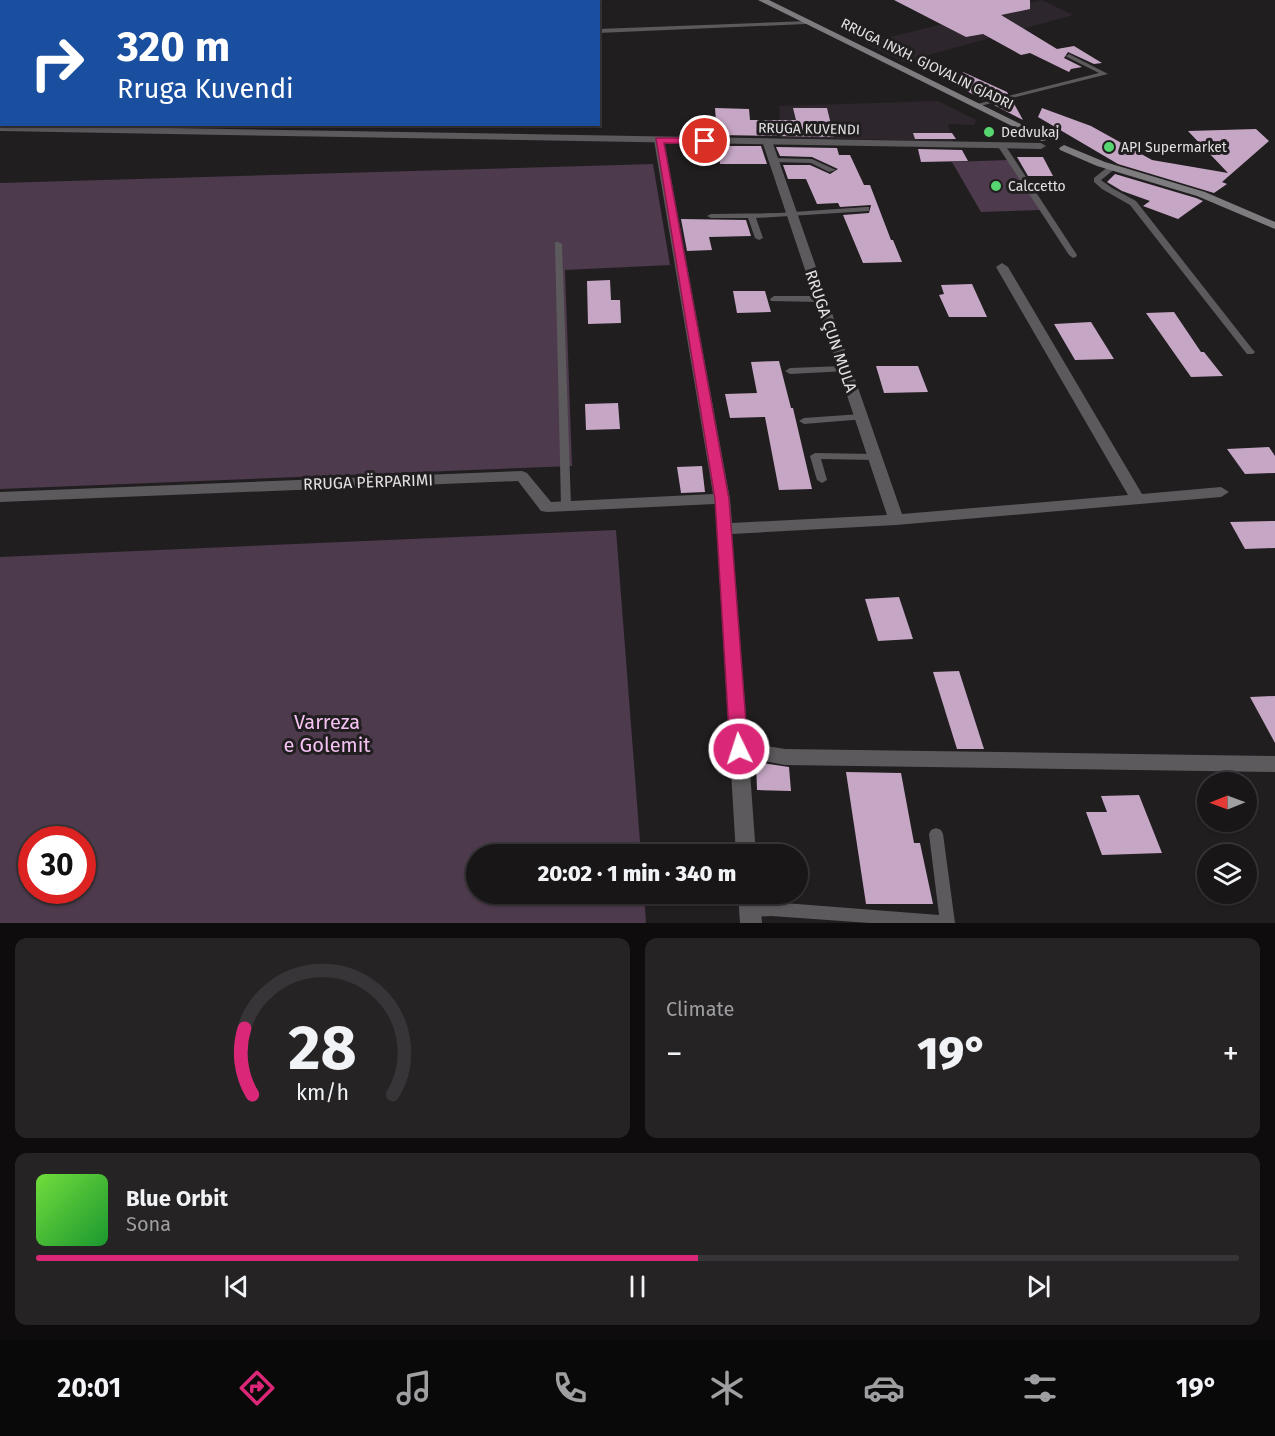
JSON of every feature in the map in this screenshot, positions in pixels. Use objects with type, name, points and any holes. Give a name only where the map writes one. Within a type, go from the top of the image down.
[{"type":"main road","name":"RRUGA INXH. GJOVALIN GJADRI","points":[[762,0],[976,105],[1044,142],[1062,141],[1066,146],[1064,148],[1112,168]]},
{"type":"main road","points":[[1112,168],[1202,194],[1275,226]]},
{"type":"street","name":"RRUGA KUVENDI","points":[[0,128],[88,127],[705,141],[1001,145],[1044,142]]},
{"type":"street","points":[[659,140],[722,499],[745,844]]},
{"type":"street","name":"RRUGA ÇUN MULA","points":[[767,141],[896,520]]},
{"type":"street","points":[[1002,267],[1137,498]]},
{"type":"street","name":"RRUGA PËRPARIMI","points":[[0,497],[522,476],[547,507],[722,499]]},
{"type":"street","points":[[723,529],[896,520],[1221,492]]},
{"type":"street","points":[[739,749],[785,757],[1275,764]]},
{"type":"lane","points":[[600,31],[806,22]]},
{"type":"lane","points":[[976,105],[1105,74],[1069,56]]},
{"type":"lane","points":[[702,165],[705,141]]},
{"type":"lane","points":[[1001,145],[1073,255]]},
{"type":"lane","points":[[773,160],[812,161],[832,170]]},
{"type":"lane","points":[[1112,168],[1097,180],[1102,186],[1121,194],[1133,203],[1250,352]]},
{"type":"lane","points":[[711,216],[866,209]]},
{"type":"lane","points":[[751,215],[759,238]]},
{"type":"lane","points":[[558,244],[566,506]]},
{"type":"lane","points":[[774,299],[820,299]]},
{"type":"lane","points":[[790,371],[844,369]]},
{"type":"lane","points":[[804,421],[861,417]]},
{"type":"lane","points":[[822,480],[815,456],[874,457]]},
{"type":"lane","points":[[750,909],[948,922],[936,834]]},
{"type":"shaded area","points":[[1042,0],[1073,15],[903,62],[865,43]]},
{"type":"shaded area","points":[[938,101],[976,120],[974,125],[948,124],[952,141],[781,138],[779,106]]},
{"type":"green space","name":"Calccetto","points":[[1008,160],[1041,210],[981,212],[952,162]]},
{"type":"green space","points":[[653,164],[670,265],[565,270],[572,466],[0,489],[0,183]]},
{"type":"green space","name":"Varreza e Golemit","points":[[616,530],[640,844],[466,844],[466,904],[645,904],[646,923],[0,923],[0,557]]},
{"type":"building","points":[[894,0],[1030,0],[1030,9],[1001,15],[1057,49],[1074,46],[1102,63],[1094,64],[1068,52],[1064,58],[1082,67],[1071,69],[1069,72],[1030,53],[1021,55],[983,34],[966,37]]},
{"type":"building","points":[[963,72],[1008,94],[984,100],[957,86]]},
{"type":"building","points":[[1012,100],[1023,120],[994,105]]},
{"type":"building","points":[[715,108],[749,109],[750,120],[796,120],[793,108],[827,108],[834,137],[717,135]]},
{"type":"building","points":[[1042,108],[1091,126],[1152,160],[1228,173],[1188,131],[1256,129],[1269,141],[1222,182],[1227,184],[1214,193],[1118,164],[1038,117]]},
{"type":"building","points":[[913,133],[952,133],[956,139],[915,139]]},
{"type":"building","points":[[718,146],[761,146],[767,164],[720,164]]},
{"type":"building","points":[[776,147],[837,148],[839,155],[850,155],[864,185],[870,185],[902,262],[863,263],[843,215],[869,213],[871,205],[840,207],[838,203],[817,204],[806,179],[788,179],[783,165],[810,165],[830,174],[838,169],[812,157],[780,156]]},
{"type":"building","points":[[918,149],[962,150],[968,161],[921,162]]},
{"type":"building","points":[[1017,157],[1043,157],[1053,176],[1028,176]]},
{"type":"building","points":[[1115,174],[1203,201],[1178,219],[1143,206],[1150,201],[1122,191],[1107,182]]},
{"type":"building","points":[[681,219],[746,220],[751,236],[709,237],[712,250],[687,251]]},
{"type":"building","points":[[610,280],[611,300],[620,300],[621,323],[588,324],[587,281]]},
{"type":"building","points":[[972,284],[987,317],[949,317],[939,295],[944,294],[941,285]]},
{"type":"building","points":[[733,291],[765,291],[771,312],[737,313]]},
{"type":"building","points":[[1174,312],[1201,352],[1204,352],[1223,376],[1191,377],[1146,313]]},
{"type":"building","points":[[1091,322],[1114,359],[1075,360],[1054,324]]},
{"type":"building","points":[[779,361],[791,408],[793,408],[812,489],[779,490],[765,417],[730,418],[725,394],[757,393],[751,362]]},
{"type":"building","points":[[876,366],[918,366],[928,392],[884,393]]},
{"type":"building","points":[[618,403],[620,429],[586,430],[585,404]]},
{"type":"building","points":[[1269,447],[1275,456],[1275,473],[1245,474],[1227,449]]},
{"type":"building","points":[[702,466],[705,492],[681,493],[677,467]]},
{"type":"building","points":[[1275,521],[1275,548],[1245,549],[1230,522]]},
{"type":"building","points":[[899,597],[913,639],[878,641],[865,599]]},
{"type":"building","points":[[959,671],[984,749],[957,749],[933,672]]},
{"type":"building","points":[[1275,696],[1275,743],[1250,697]]},
{"type":"building","points":[[756,762],[789,767],[791,791],[757,790]]},
{"type":"building","points":[[846,772],[901,773],[914,843],[920,843],[933,904],[866,904]]},
{"type":"building","points":[[1139,795],[1162,853],[1102,855],[1086,812],[1107,812],[1101,796]]},
{"type":"place","name":"Dedvukaj","points":[[989,132]]},
{"type":"place","name":"API Supermarket","points":[[1109,147]]},
{"type":"place","name":"Calccetto","points":[[996,186]]},
{"type":"route","points":[[705,141],[659,140],[722,499],[739,749]]}]
